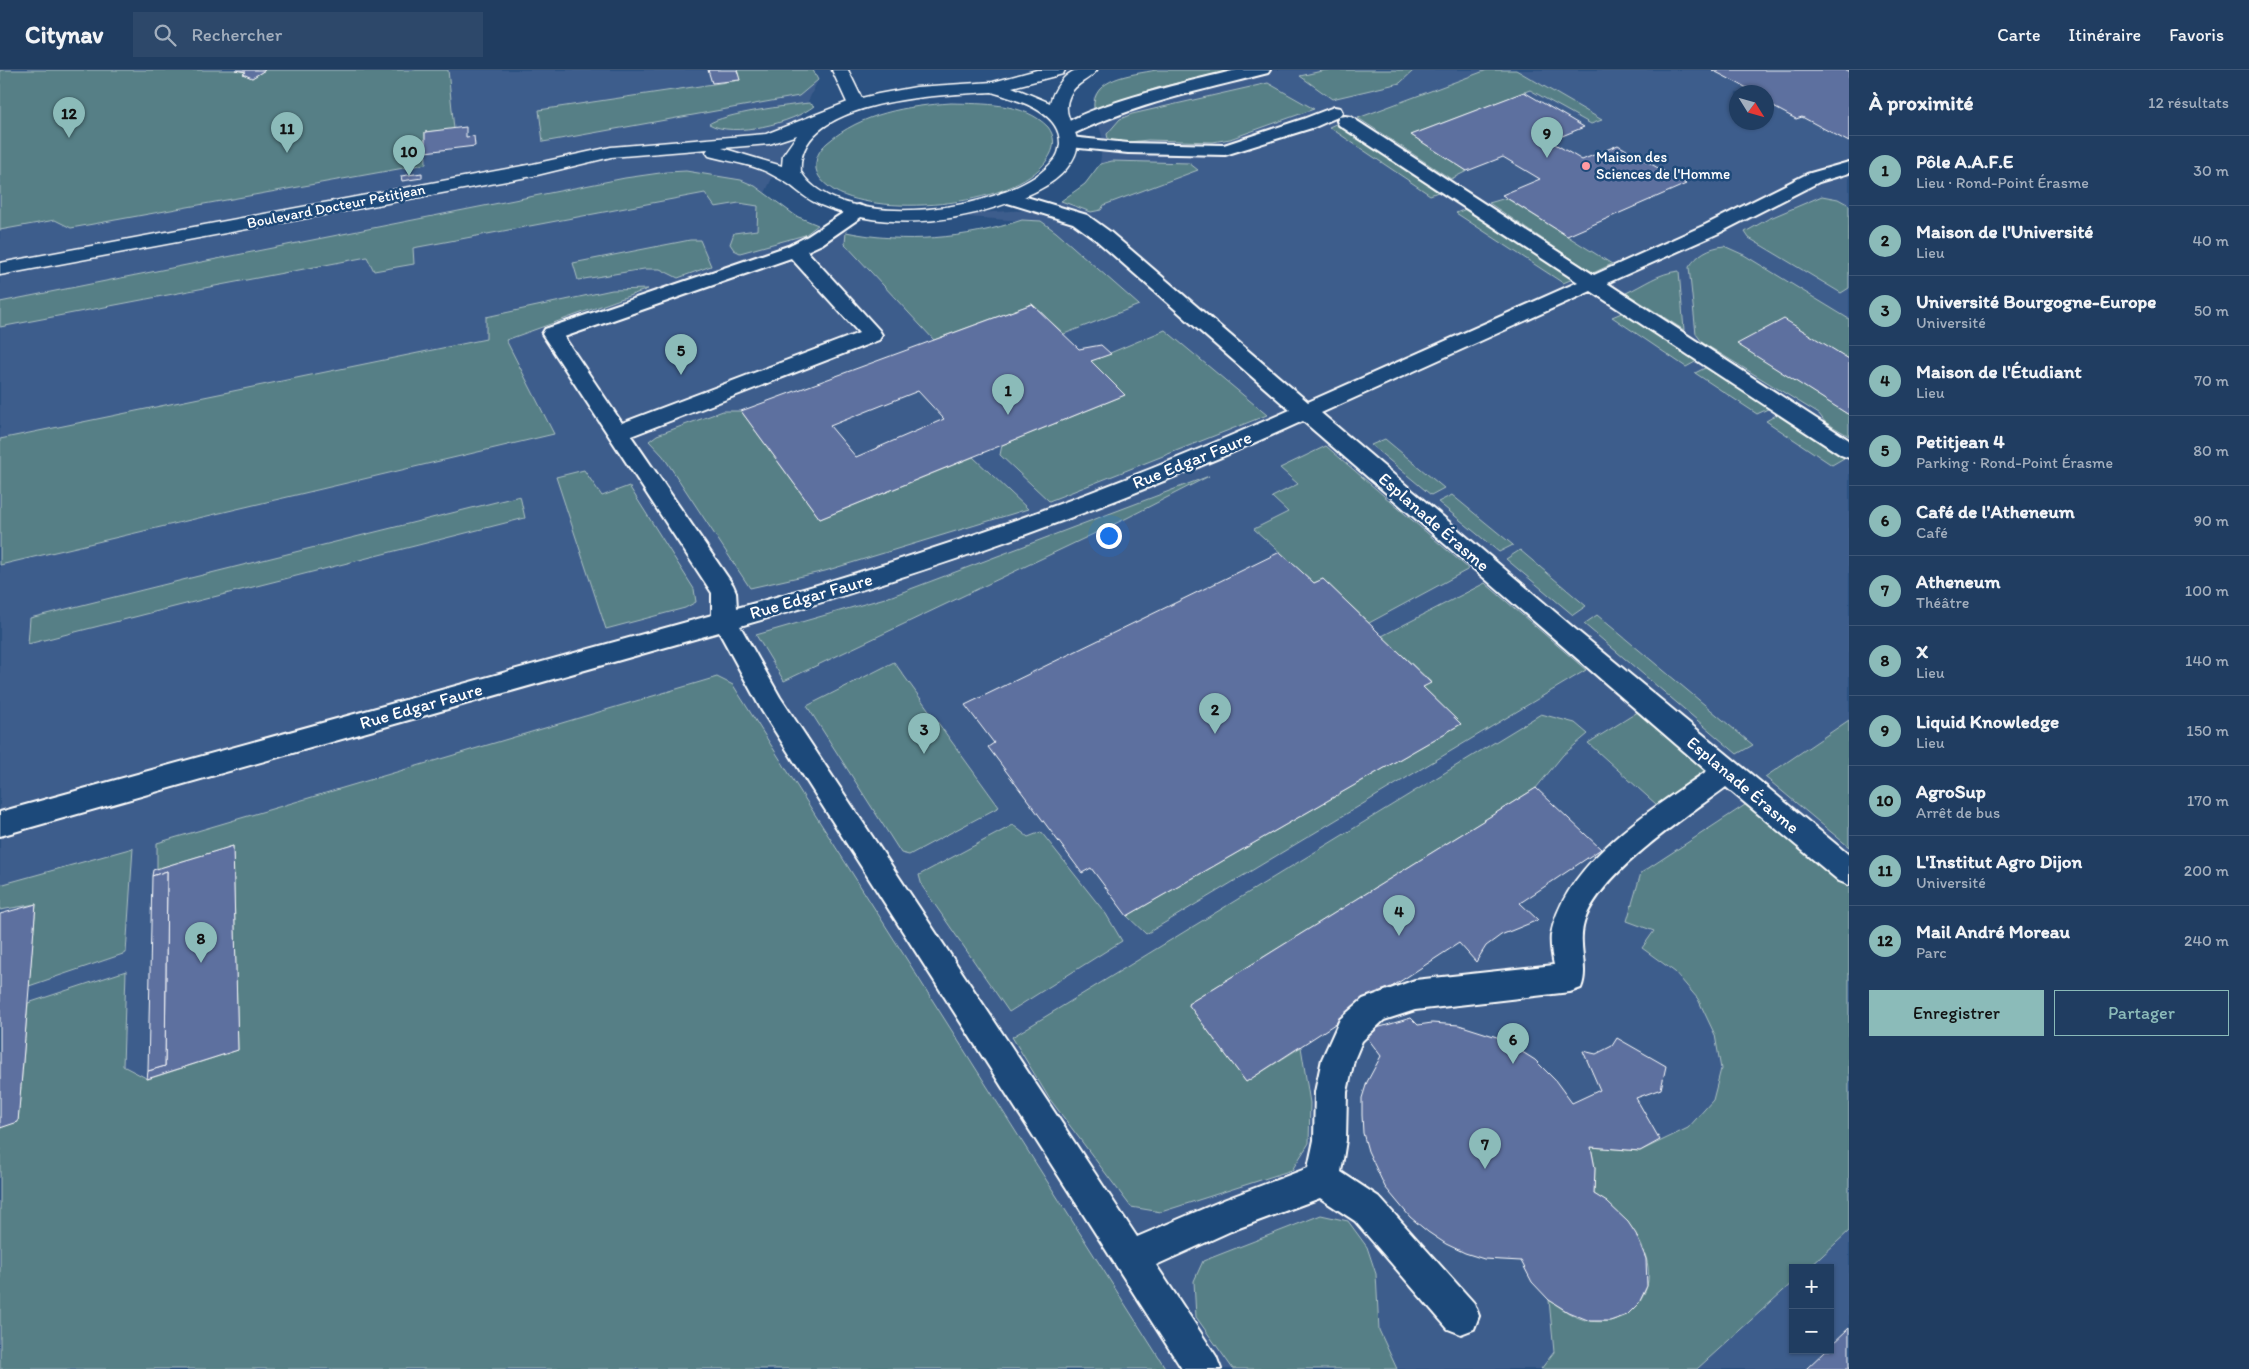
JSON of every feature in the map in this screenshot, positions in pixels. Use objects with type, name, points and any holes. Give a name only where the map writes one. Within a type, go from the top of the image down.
[{"type":"main road","points":[[840,70],[856,105]]},
{"type":"main road","points":[[800,184],[792,170],[791,159],[806,135],[826,118],[856,105],[921,90],[993,87],[1057,70]]},
{"type":"main road","points":[[1065,130],[1057,106],[1066,87],[1089,70]]},
{"type":"main road","points":[[993,87],[1045,107],[1065,130]]},
{"type":"main road","name":"Boulevard Docteur Petitjean","points":[[0,269],[523,172],[611,152],[769,139],[826,118]]},
{"type":"main road","name":"Boulevard Docteur Petitjean","points":[[672,147],[716,153],[771,168],[833,204],[858,211],[902,216],[931,215],[957,212],[1007,198],[1052,173],[1065,158],[1065,130]]},
{"type":"lane","points":[[1065,130],[1102,113],[1156,95],[1262,70]]},
{"type":"lane","points":[[1065,130],[1128,148],[1225,150],[1309,123],[1340,117],[1592,284],[1849,450]]},
{"type":"lane","name":"Rue Edgar Faure","points":[[0,824],[725,621],[905,568],[1051,516],[1233,444],[1712,229],[1812,178],[1849,167]]},
{"type":"lane","name":"Esplanade Érasme","points":[[1007,198],[1080,219],[1102,235],[1726,772],[1849,872]]},
{"type":"lane","points":[[858,211],[815,240],[795,250],[552,334],[724,592],[725,621],[771,704],[1203,1369]]},
{"type":"lane","points":[[617,433],[872,335],[795,250]]},
{"type":"lane","points":[[1323,1180],[1330,1140],[1331,1092],[1338,1059],[1350,1030],[1374,1009],[1415,995],[1570,978],[1566,935],[1575,906],[1588,885],[1634,841],[1726,772]]},
{"type":"lane","points":[[1132,1258],[1181,1234],[1242,1209],[1323,1180]]},
{"type":"lane","points":[[1323,1180],[1367,1208],[1461,1316]]},
{"type":"shaded area","points":[[84,70],[813,70],[818,80],[765,193],[796,216],[818,225],[867,236],[909,239],[977,233],[1021,221],[943,215],[1047,209],[1074,193],[1094,174],[1100,164],[1103,139],[1094,109],[1093,98],[1100,88],[1113,80],[1156,70],[1849,70],[1849,1369],[0,1369],[0,219]]},
{"type":"green space","points":[[0,70],[235,70],[246,72],[243,74],[252,78],[265,70],[448,70],[454,129],[425,132],[426,164],[71,228],[55,220],[0,230]]},
{"type":"green space","points":[[737,70],[813,70],[818,80],[799,96],[543,142],[539,110],[740,80]]},
{"type":"green space","points":[[1156,70],[1231,70],[1157,88],[1094,109],[1095,98],[1099,90],[1106,84],[1125,76]]},
{"type":"green space","points":[[1326,70],[1414,70],[1400,83],[1332,99],[1300,76]]},
{"type":"green space","points":[[1487,70],[1516,70],[1602,120],[1591,124],[1530,90],[1411,135],[1467,171],[1451,179],[1358,118]]},
{"type":"green space","points":[[1268,83],[1314,109],[1230,139],[1213,142],[1148,140],[1109,144],[1107,134],[1120,119],[1132,114]]},
{"type":"green space","points":[[809,103],[814,106],[792,118],[763,127],[733,129],[720,128],[709,124],[716,120],[741,113]]},
{"type":"green space","points":[[951,103],[989,104],[1027,113],[1038,119],[1050,130],[1054,141],[1050,155],[1035,173],[1012,186],[983,196],[950,203],[884,204],[856,199],[835,191],[819,176],[816,169],[816,161],[822,148],[855,125],[870,118],[902,109]]},
{"type":"green space","points":[[1338,123],[1438,192],[1430,195],[1329,127]]},
{"type":"green space","points":[[1112,161],[1189,163],[1198,170],[1104,205],[1101,210],[1091,212],[1061,201],[1085,184],[1100,164]]},
{"type":"green space","points":[[686,171],[741,180],[755,186],[796,216],[818,225],[805,235],[740,253],[734,250],[730,244],[734,233],[757,230],[758,206],[739,203],[715,207],[705,193],[413,248],[414,264],[374,271],[367,257],[0,327],[0,302],[625,178]]},
{"type":"green space","points":[[1822,196],[1838,199],[1849,205],[1849,288],[1841,293],[1749,238],[1745,232],[1768,219]]},
{"type":"green space","points":[[1506,198],[1612,264],[1593,273],[1489,203]]},
{"type":"green space","points":[[1466,209],[1573,279],[1563,283],[1456,213]]},
{"type":"green space","points":[[1022,220],[1041,221],[1139,305],[1064,334],[1032,304],[934,340],[845,244],[846,232],[890,238],[935,238],[979,232]]},
{"type":"green space","points":[[690,240],[700,240],[711,266],[678,278],[660,269],[644,269],[578,280],[573,263]]},
{"type":"green space","points":[[1724,246],[1744,255],[1849,319],[1849,359],[1784,320],[1738,344],[1849,415],[1849,436],[1825,422],[1819,414],[1703,343],[1696,334],[1689,267],[1704,252]]},
{"type":"green space","points":[[1679,271],[1684,330],[1626,293],[1658,277]]},
{"type":"green space","points":[[648,289],[506,340],[554,434],[0,565],[0,439],[486,339],[486,317],[612,290]]},
{"type":"green space","points":[[1624,312],[1697,361],[1686,367],[1612,317]]},
{"type":"green space","points":[[1165,330],[1267,415],[1049,501],[1000,455],[1002,445],[1125,395],[1091,361]]},
{"type":"green space","points":[[1707,367],[1770,408],[1757,414],[1695,373]]},
{"type":"green space","points":[[723,411],[741,411],[820,519],[973,457],[1028,509],[825,571],[750,588],[663,456],[649,441],[657,435]]},
{"type":"green space","points":[[1778,414],[1844,458],[1832,465],[1766,421]]},
{"type":"green space","points":[[1385,439],[1444,488],[1431,495],[1371,445]]},
{"type":"green space","points":[[1326,446],[1469,569],[1369,623],[1323,579],[1314,583],[1254,529],[1288,512],[1272,497],[1298,484],[1280,468]]},
{"type":"green space","points":[[584,470],[602,496],[629,486],[694,589],[696,602],[685,608],[606,629],[556,477]]},
{"type":"green space","points":[[1209,476],[1125,519],[784,681],[756,635],[892,596]]},
{"type":"green space","points":[[1452,495],[1513,545],[1499,552],[1438,502]]},
{"type":"green space","points":[[520,496],[525,518],[28,644],[30,618]]},
{"type":"green space","points":[[1520,550],[1586,606],[1573,615],[1506,559]]},
{"type":"green space","points":[[1485,583],[1586,670],[1146,934],[1127,916],[1461,724],[1423,687],[1431,682],[1382,636]]},
{"type":"green space","points":[[1597,615],[1753,745],[1737,754],[1584,624]]},
{"type":"green space","points":[[894,662],[999,807],[909,855],[901,853],[807,706]]},
{"type":"green space","points":[[717,677],[733,685],[1166,1369],[0,1369],[0,1128],[18,1121],[28,1003],[126,971],[123,1066],[148,1079],[238,1050],[233,846],[157,869],[157,843]]},
{"type":"green space","points":[[1641,710],[1710,769],[1657,805],[1588,743]]},
{"type":"green space","points":[[1541,714],[1575,723],[1588,734],[1563,755],[1536,788],[1188,1004],[1246,1082],[1301,1047],[1310,1103],[1309,1143],[1292,1170],[1161,1212],[1131,1207],[1049,1098],[1012,1037]]},
{"type":"green space","points":[[1849,720],[1849,847],[1765,777]]},
{"type":"green space","points":[[1748,803],[1849,888],[1849,1231],[1813,1264],[1789,1264],[1789,1286],[1697,1369],[1541,1369],[1554,1352],[1549,1300],[1583,1320],[1595,1322],[1612,1320],[1623,1317],[1632,1310],[1643,1295],[1648,1279],[1647,1263],[1642,1246],[1633,1231],[1621,1216],[1594,1194],[1595,1168],[1591,1147],[1640,1151],[1688,1128],[1713,1100],[1721,1069],[1715,1035],[1698,999],[1675,972],[1642,948],[1654,931],[1627,921],[1641,873]]},
{"type":"green space","points":[[1013,825],[1028,837],[1041,832],[1106,914],[1122,941],[1009,1012],[922,886],[919,875]]},
{"type":"green space","points":[[133,848],[126,953],[29,986],[36,904],[0,910],[0,885]]},
{"type":"green space","points":[[1321,1215],[1348,1221],[1367,1247],[1376,1274],[1379,1330],[1397,1369],[1233,1369],[1196,1317],[1194,1281],[1203,1261]]},
{"type":"building","points":[[235,70],[265,70],[252,78],[243,74],[246,72]]},
{"type":"building","points":[[708,70],[737,70],[740,80],[712,83]]},
{"type":"building","points":[[1712,70],[1849,70],[1849,142],[1802,117],[1796,119],[1774,107],[1774,85],[1741,85]]},
{"type":"building","name":"Maison des Sciences de l'Homme","points":[[1524,92],[1584,127],[1550,141],[1582,160],[1618,145],[1686,184],[1567,236],[1502,195],[1540,179],[1503,157],[1467,171],[1411,135]]},
{"type":"building","points":[[466,127],[466,137],[474,136],[475,146],[425,152],[425,132]]},
{"type":"building","points":[[422,173],[422,178],[402,181],[401,176]]},
{"type":"building","points":[[1032,304],[1079,349],[1101,345],[1111,354],[1091,361],[1125,395],[820,519],[741,411]],"holes":[[[918,391],[944,419],[856,457],[830,426]]]},
{"type":"building","points":[[1784,319],[1849,359],[1849,415],[1737,344]]},
{"type":"building","points":[[1280,552],[1314,583],[1323,579],[1431,683],[1423,687],[1461,724],[1127,916],[1091,868],[1082,873],[988,747],[994,743],[965,705]]},
{"type":"building","points":[[1536,788],[1601,849],[1520,903],[1538,920],[1501,935],[1486,946],[1476,962],[1459,943],[1246,1082],[1188,1004]]},
{"type":"building","points":[[233,846],[238,1050],[147,1079],[148,1071],[165,1066],[167,871],[152,876],[153,870]]},
{"type":"building","points":[[167,871],[165,1066],[148,1071],[152,876]]},
{"type":"building","points":[[36,904],[18,1122],[0,1128],[0,914]]},
{"type":"building","points":[[1411,1018],[1418,1025],[1432,1023],[1459,1025],[1500,1038],[1535,1060],[1555,1080],[1572,1103],[1600,1090],[1583,1051],[1596,1054],[1612,1046],[1617,1038],[1666,1066],[1661,1089],[1636,1098],[1660,1140],[1640,1151],[1591,1147],[1595,1168],[1594,1194],[1607,1202],[1628,1222],[1636,1234],[1646,1259],[1647,1286],[1639,1303],[1627,1315],[1610,1321],[1590,1321],[1568,1312],[1549,1300],[1532,1282],[1521,1261],[1484,1259],[1446,1244],[1410,1217],[1385,1187],[1368,1151],[1363,1133],[1362,1115],[1362,1098],[1367,1082],[1381,1056],[1363,1032]]},
{"type":"building","points":[[1849,1328],[1849,1369],[1806,1369],[1822,1354],[1834,1354],[1834,1342]]},
{"type":"place","name":"Mail André Moreau","points":[[69,138]]},
{"type":"place","name":"L'Institut Agro Dijon","points":[[287,153]]},
{"type":"place","name":"Liquid Knowledge","points":[[1547,158]]},
{"type":"place","name":"Maison des Sciences de l'Homme","points":[[1586,166]]},
{"type":"place","name":"AgroSup","points":[[409,176]]},
{"type":"place","name":"Petitjean 4","points":[[681,375]]},
{"type":"place","name":"Pôle A.A.F.E","points":[[1008,415]]},
{"type":"place","name":"Maison de l'Université","points":[[1215,734]]},
{"type":"place","name":"Université Bourgogne-Europe","points":[[924,754]]},
{"type":"place","name":"Maison de l'Étudiant","points":[[1399,936]]},
{"type":"place","name":"X","points":[[201,963]]},
{"type":"place","name":"Café de l'Atheneum","points":[[1513,1064]]},
{"type":"place","name":"Atheneum","points":[[1485,1169]]}]
